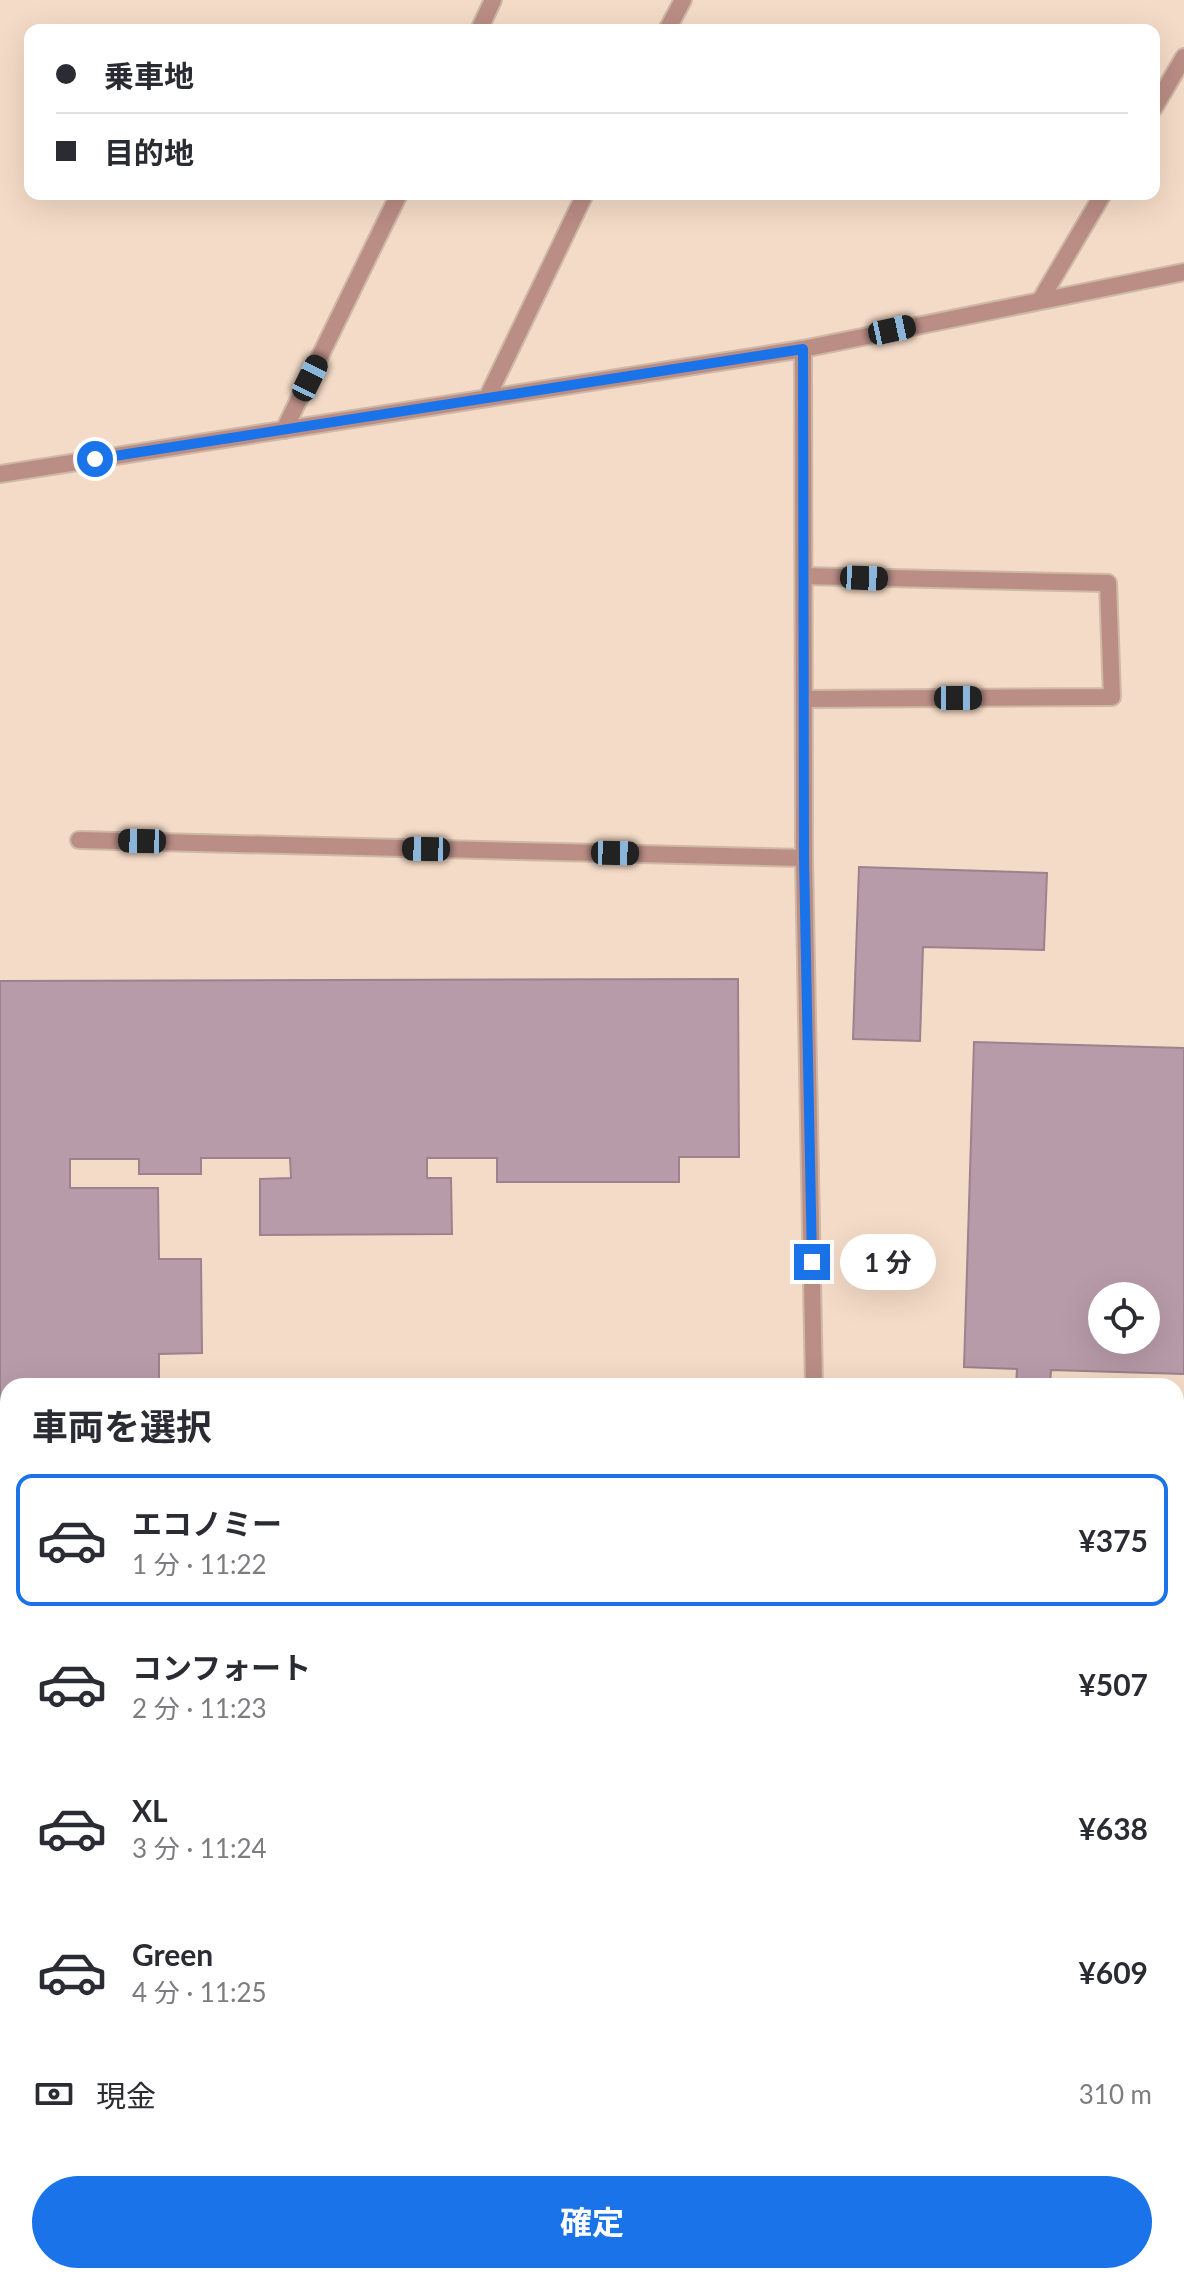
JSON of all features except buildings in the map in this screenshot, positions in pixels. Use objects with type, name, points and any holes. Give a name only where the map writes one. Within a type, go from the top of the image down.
[{"type":"street","points":[[482,24],[493,0]]},
{"type":"street","points":[[670,24],[683,0]]},
{"type":"street","points":[[1160,98],[1184,57]]},
{"type":"street","points":[[284,430],[396,200]]},
{"type":"street","points":[[487,398],[582,200]]},
{"type":"street","points":[[1041,299],[1099,200]]},
{"type":"street","points":[[0,474],[803,349],[1184,272]]},
{"type":"street","points":[[803,349],[804,858],[814,1378]]},
{"type":"street","points":[[804,576],[1108,583],[1112,697],[804,699]]},
{"type":"street","points":[[79,840],[804,858]]},
{"type":"route","points":[[95,459],[803,349],[804,858],[812,1262]]}]
